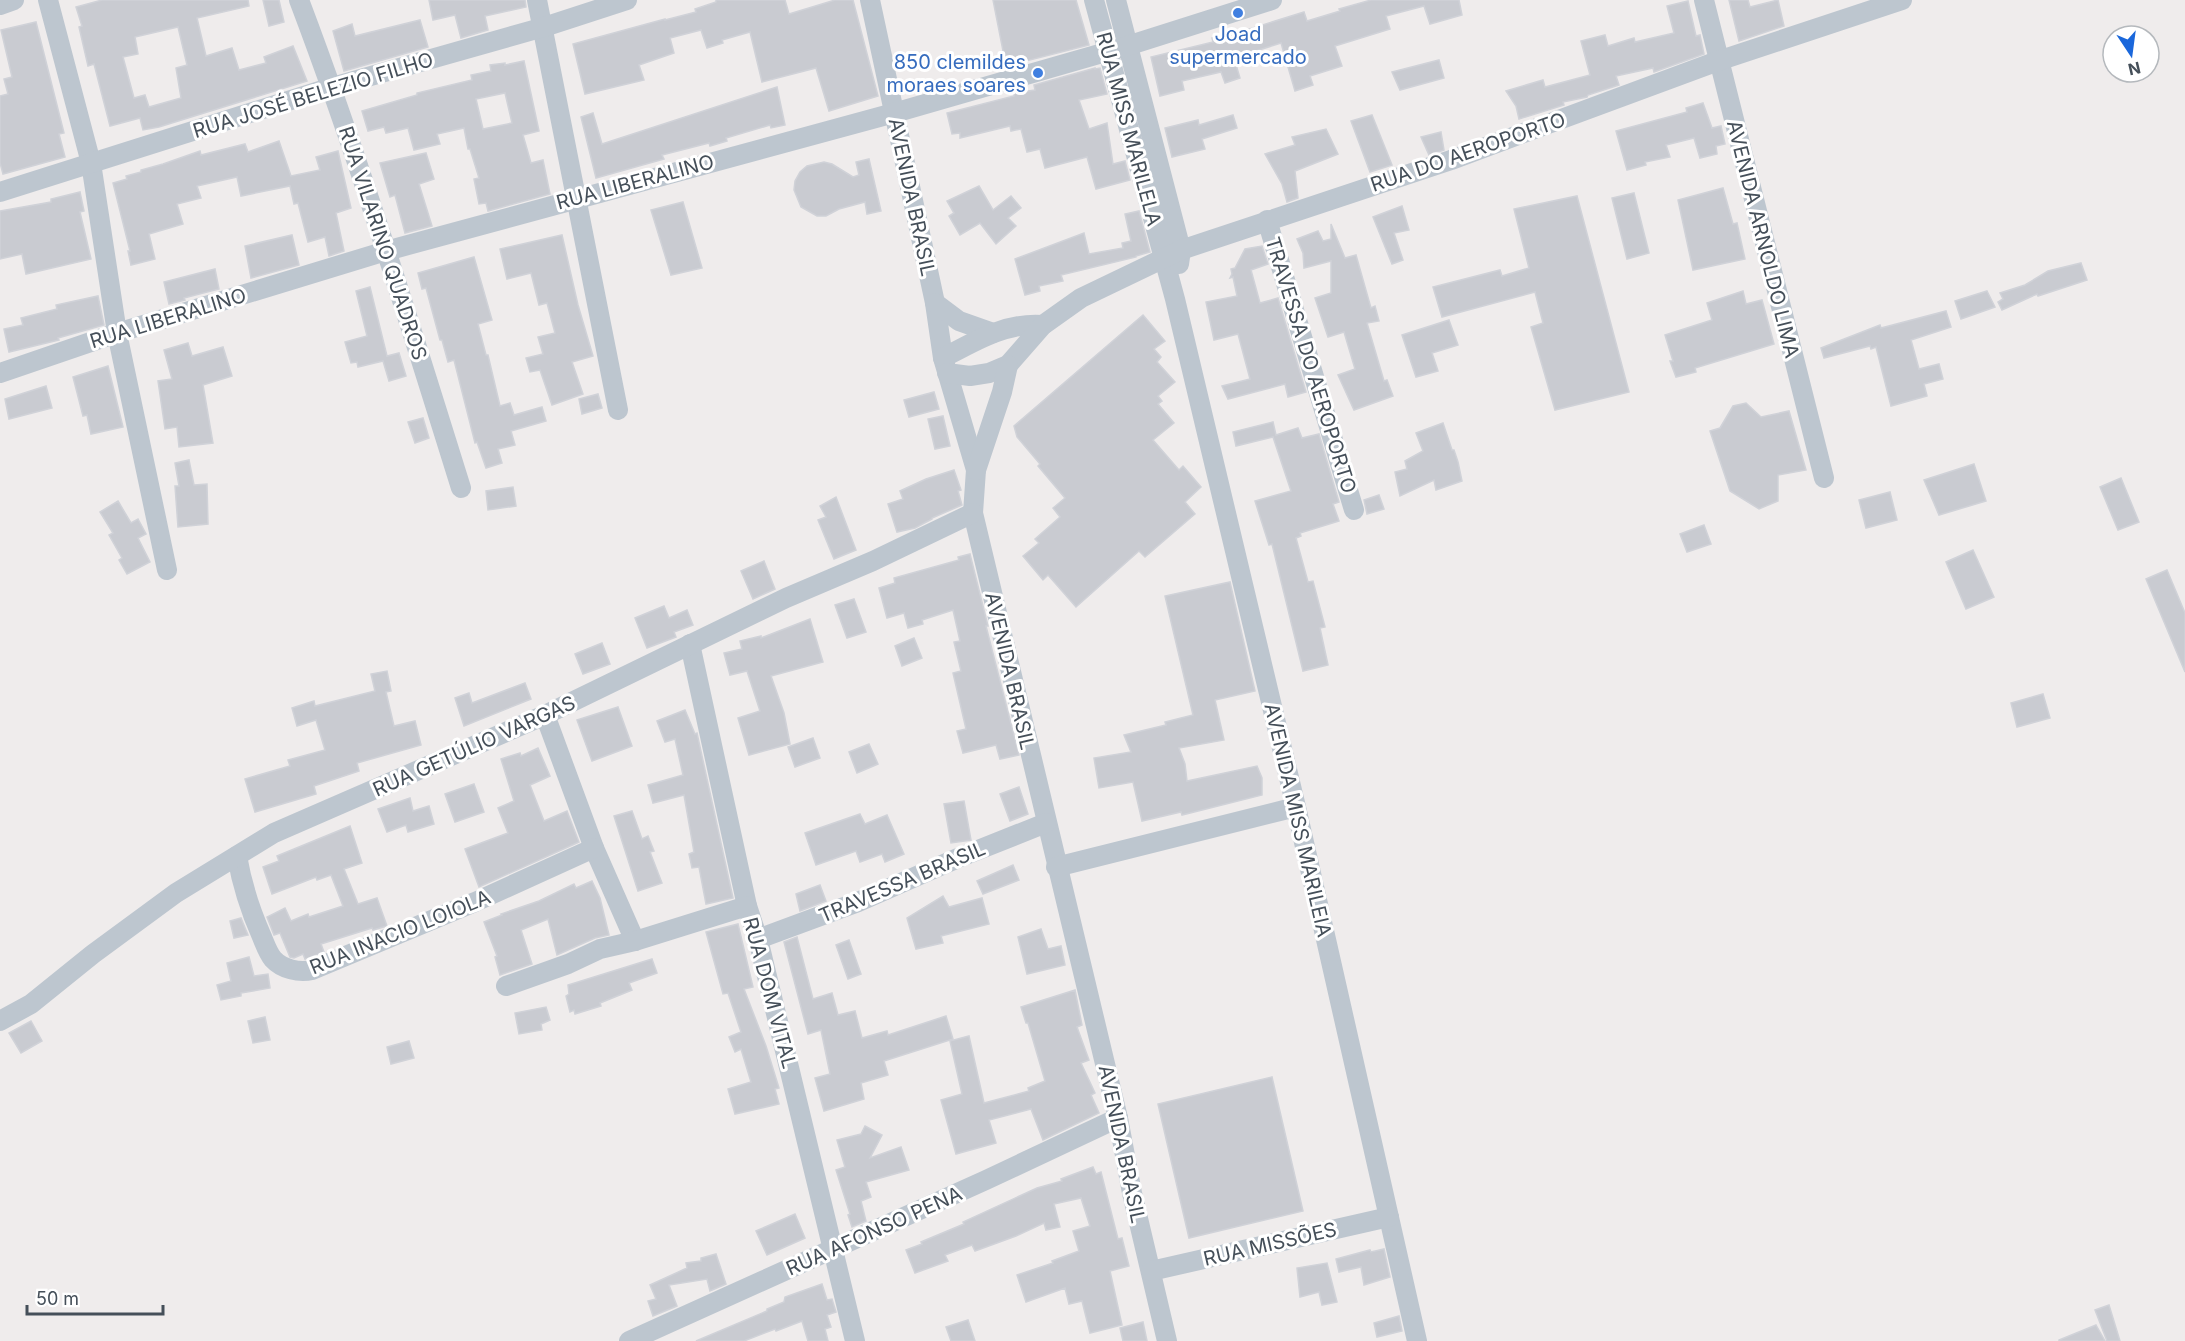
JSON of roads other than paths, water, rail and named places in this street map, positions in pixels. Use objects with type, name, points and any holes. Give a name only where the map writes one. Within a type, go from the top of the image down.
[{"type":"street","points":[[0,5],[14,0]]},
{"type":"street","points":[[48,0],[91,163],[117,333],[167,570]]},
{"type":"street","name":"RUA VILARINO QUADROS","points":[[299,0],[332,87],[461,488]]},
{"type":"street","points":[[537,0],[618,410]]},
{"type":"street","name":"RUA JOSÉ BELEZIO FILHO","points":[[0,192],[332,87],[544,27],[627,0]]},
{"type":"street","name":"AVENIDA BRASIL","points":[[870,0],[935,303],[945,365],[976,470],[973,513],[1118,1118],[1132,1193],[1167,1341]]},
{"type":"street","name":"RUA MISS MARILELA","points":[[1094,0],[1107,51],[1172,254]]},
{"type":"street","name":"RUA MISS MARILELA","points":[[1116,0],[1172,254]]},
{"type":"street","name":"RUA LIBERALINO","points":[[0,373],[117,333],[386,251],[894,113],[1127,46],[1272,0]]},
{"type":"street","name":"AVENIDA ARNOLDO LIMA","points":[[1704,0],[1824,478]]},
{"type":"street","name":"RUA DO AEROPORTO","points":[[1008,365],[1044,325],[1080,298],[1172,254],[1267,220],[1451,160],[1718,61],[1902,0]]},
{"type":"street","name":"TRAVESSA DO AEROPORTO","points":[[1267,220],[1354,510]]},
{"type":"street","name":"AVENIDA MISS MARILEIA","points":[[1172,254],[1175,299],[1296,807],[1417,1341]]},
{"type":"street","points":[[935,303],[959,321],[993,333]]},
{"type":"street","points":[[1008,365],[989,373],[960,376],[945,365],[993,333],[1010,327],[1030,324],[1044,325]]},
{"type":"street","points":[[976,470],[1002,392],[1008,365]]},
{"type":"street","name":"RUA GETÚLIO VARGAS","points":[[0,1021],[31,1004],[93,954],[176,893],[283,829],[545,715],[786,598],[873,561],[973,513]]},
{"type":"street","name":"RUA DOM VITAL","points":[[690,644],[747,906],[758,939],[855,1341]]},
{"type":"street","points":[[545,715],[594,848],[635,942]]},
{"type":"street","points":[[1056,867],[1296,807]]},
{"type":"street","name":"TRAVESSA BRASIL","points":[[758,939],[858,902],[1046,822]]},
{"type":"street","name":"RUA INACIO LOIOLA","points":[[237,856],[250,911],[273,960],[300,972],[312,970],[475,902],[594,848]]},
{"type":"street","points":[[506,986],[568,964],[600,949],[635,942],[747,906]]},
{"type":"street","name":"RUA AFONSO PENA","points":[[629,1341],[1118,1118]]},
{"type":"street","name":"RUA MISSÕES","points":[[1151,1271],[1389,1217]]},
{"type":"place","name":"Joad supermercado","points":[[1238,13]]},
{"type":"place","name":"850 clemildes moraes soares","points":[[1038,73]]}]
